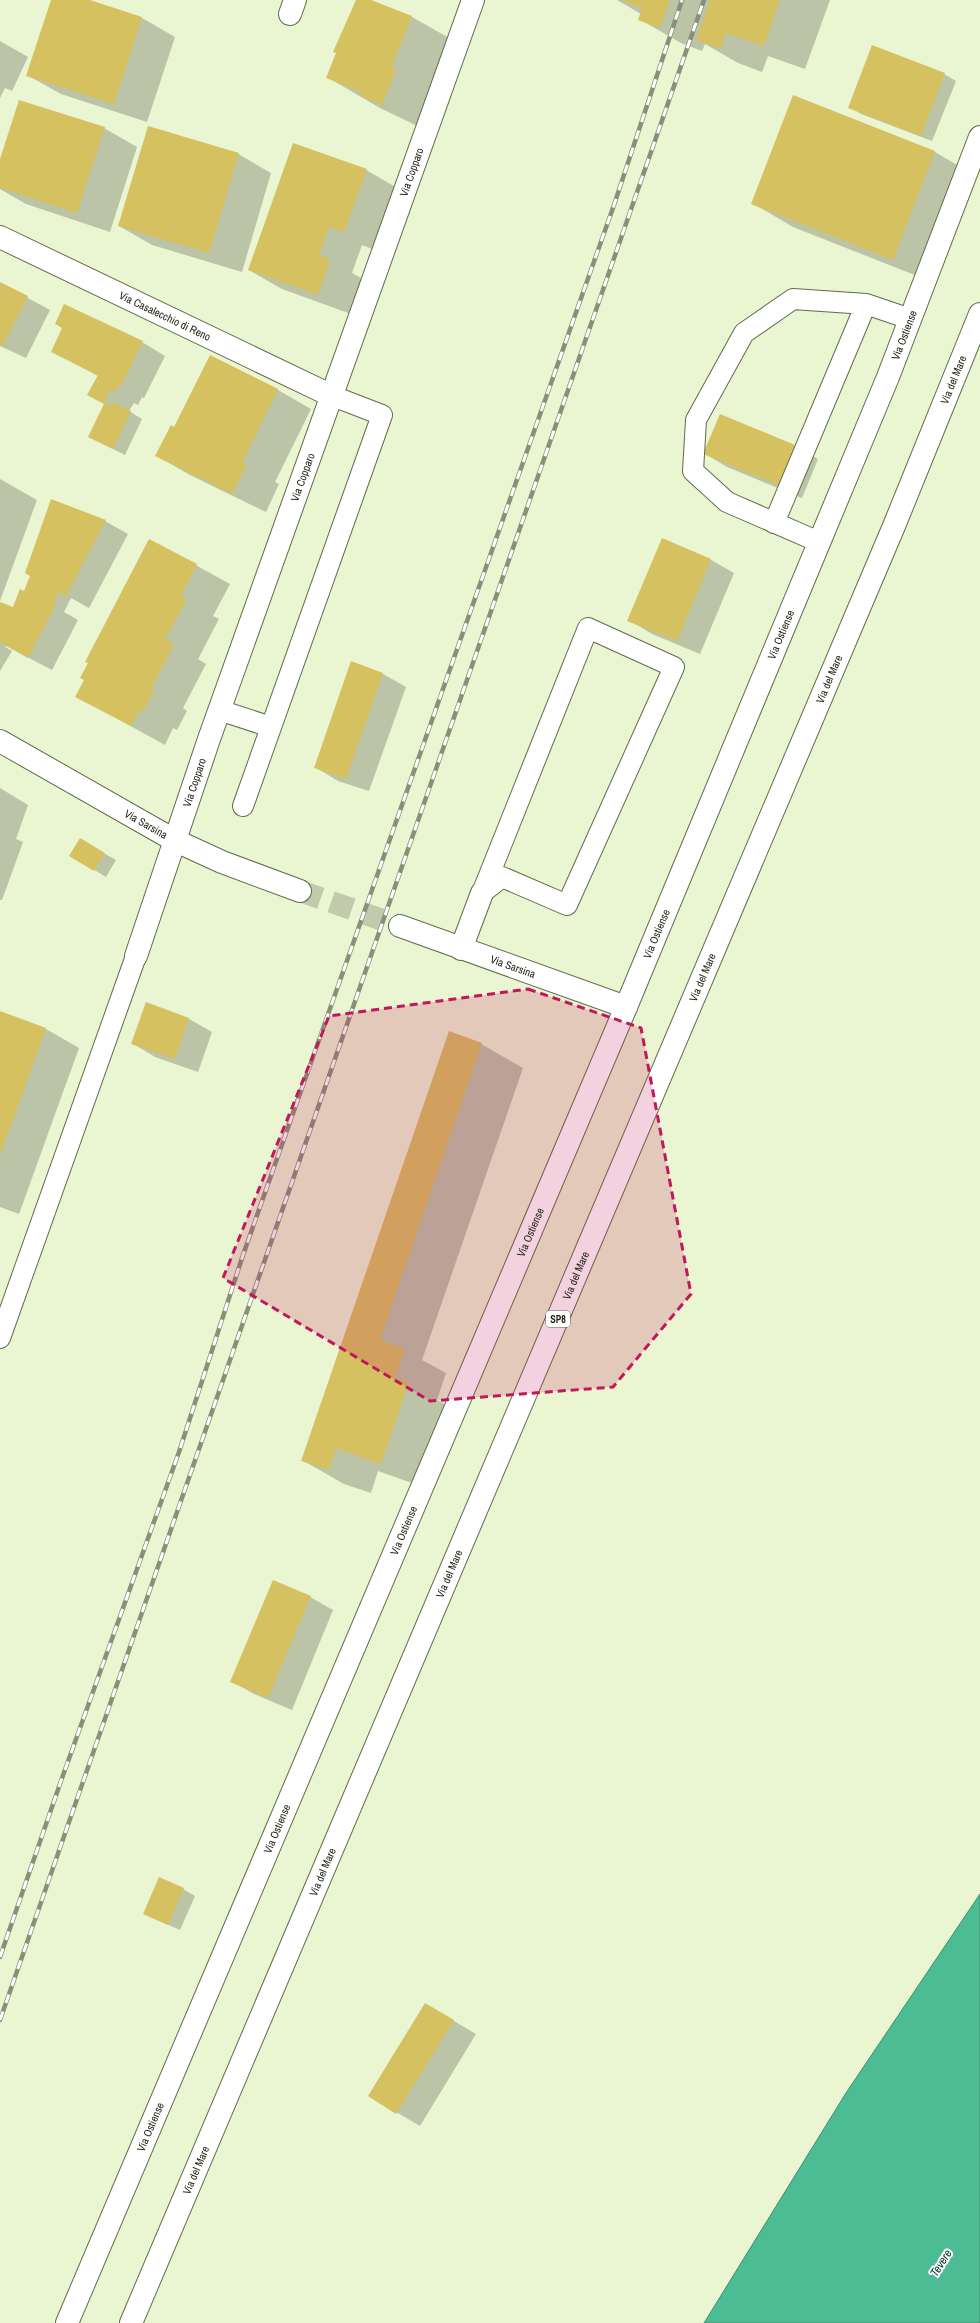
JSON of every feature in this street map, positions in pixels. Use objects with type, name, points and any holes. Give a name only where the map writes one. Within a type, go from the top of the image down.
[{"type":"main road","name":"Via Copparo","points":[[136,956],[174,840],[330,395],[473,0]]},
{"type":"main road","name":"Via Ostiense","points":[[66,2323],[626,1008],[820,542],[910,319],[980,137]]},
{"type":"main road","name":"Via Casalecchio di Reno","points":[[0,237],[330,395]]},
{"type":"main road","name":"Via del Mare","points":[[131,2323],[894,526],[980,314]]},
{"type":"main road","name":"Via Sarsina","points":[[0,741],[174,840],[222,862],[300,891]]},
{"type":"main road","points":[[461,949],[482,894]]},
{"type":"main road","name":"Via Sarsina","points":[[400,926],[626,1008]]},
{"type":"lane","points":[[820,542],[727,502],[693,471],[696,420],[744,333],[793,299],[866,304],[910,319]]},
{"type":"lane","points":[[774,523],[866,304]]},
{"type":"lane","points":[[243,806],[382,415],[330,395]]},
{"type":"lane","points":[[588,628],[674,667],[567,905],[502,877],[482,894],[588,628]]},
{"type":"lane","points":[[219,710],[271,727]]},
{"type":"lane","points":[[0,1338],[136,956]]},
{"type":"highlighted area","points":[[528,989],[641,1028],[691,1294],[613,1387],[430,1401],[223,1278],[329,1016]]},
{"type":"water","name":"Tevere","points":[[980,1894],[980,2323],[704,2323],[846,2093]]},
{"type":"building","points":[[51,0],[90,0],[142,17],[114,104],[26,76]]},
{"type":"building","points":[[356,0],[371,0],[412,16],[391,68],[396,70],[382,105],[360,96],[361,92],[326,78],[336,53],[333,52]]},
{"type":"building","points":[[621,0],[670,0],[660,28],[638,20],[642,8]]},
{"type":"building","points":[[710,0],[780,0],[764,46],[726,33],[721,49],[696,40]]},
{"type":"building","points":[[872,45],[945,73],[921,136],[848,108]]},
{"type":"building","points":[[793,95],[935,151],[893,260],[751,204]]},
{"type":"building","points":[[19,100],[105,127],[77,213],[0,188],[0,159]]},
{"type":"building","points":[[148,126],[239,153],[209,253],[118,226]]},
{"type":"building","points":[[293,143],[367,169],[344,232],[329,227],[319,255],[330,259],[318,295],[248,270]]},
{"type":"building","points":[[0,282],[28,296],[3,346],[0,344]]},
{"type":"building","points":[[64,304],[143,341],[121,386],[119,385],[115,392],[110,390],[104,404],[87,395],[98,375],[51,352],[62,328],[55,324]]},
{"type":"building","points":[[210,355],[278,389],[242,463],[247,464],[232,494],[155,456],[171,425],[174,427]]},
{"type":"building","points":[[112,402],[131,411],[113,449],[88,437],[104,404],[110,406]]},
{"type":"building","points":[[720,414],[795,445],[779,485],[703,454]]},
{"type":"building","points":[[51,499],[106,520],[66,596],[59,592],[53,605],[55,606],[28,658],[0,642],[0,602],[13,607],[20,589],[24,591],[30,576],[25,573]]},
{"type":"building","points":[[662,538],[711,559],[677,641],[627,621]]},
{"type":"building","points":[[149,539],[197,564],[181,596],[187,599],[165,639],[174,644],[151,689],[154,691],[143,712],[140,710],[131,726],[75,697],[84,680],[80,678],[88,663],[85,662]]},
{"type":"building","points":[[351,661],[383,673],[346,779],[314,768]]},
{"type":"building","points":[[80,838],[105,853],[94,871],[69,856]]},
{"type":"building","points":[[146,1002],[189,1018],[175,1059],[131,1044]]},
{"type":"building","points":[[0,1011],[46,1028],[0,1156]]},
{"type":"building","points":[[449,1031],[482,1043],[380,1340],[405,1349],[395,1378],[409,1382],[381,1464],[336,1448],[329,1470],[301,1461]]},
{"type":"building","points":[[273,1580],[311,1596],[268,1698],[230,1682]]},
{"type":"building","points":[[159,1877],[184,1888],[168,1925],[143,1914]]},
{"type":"building","points":[[425,2003],[454,2020],[396,2114],[368,2096]]},
{"type":"tunnel","points":[[300,891],[400,926]]},
{"type":"railway","points":[[0,1957],[61,1781],[179,1452],[243,1255],[614,205],[682,0]]},
{"type":"railway","points":[[0,2020],[704,0]]}]
